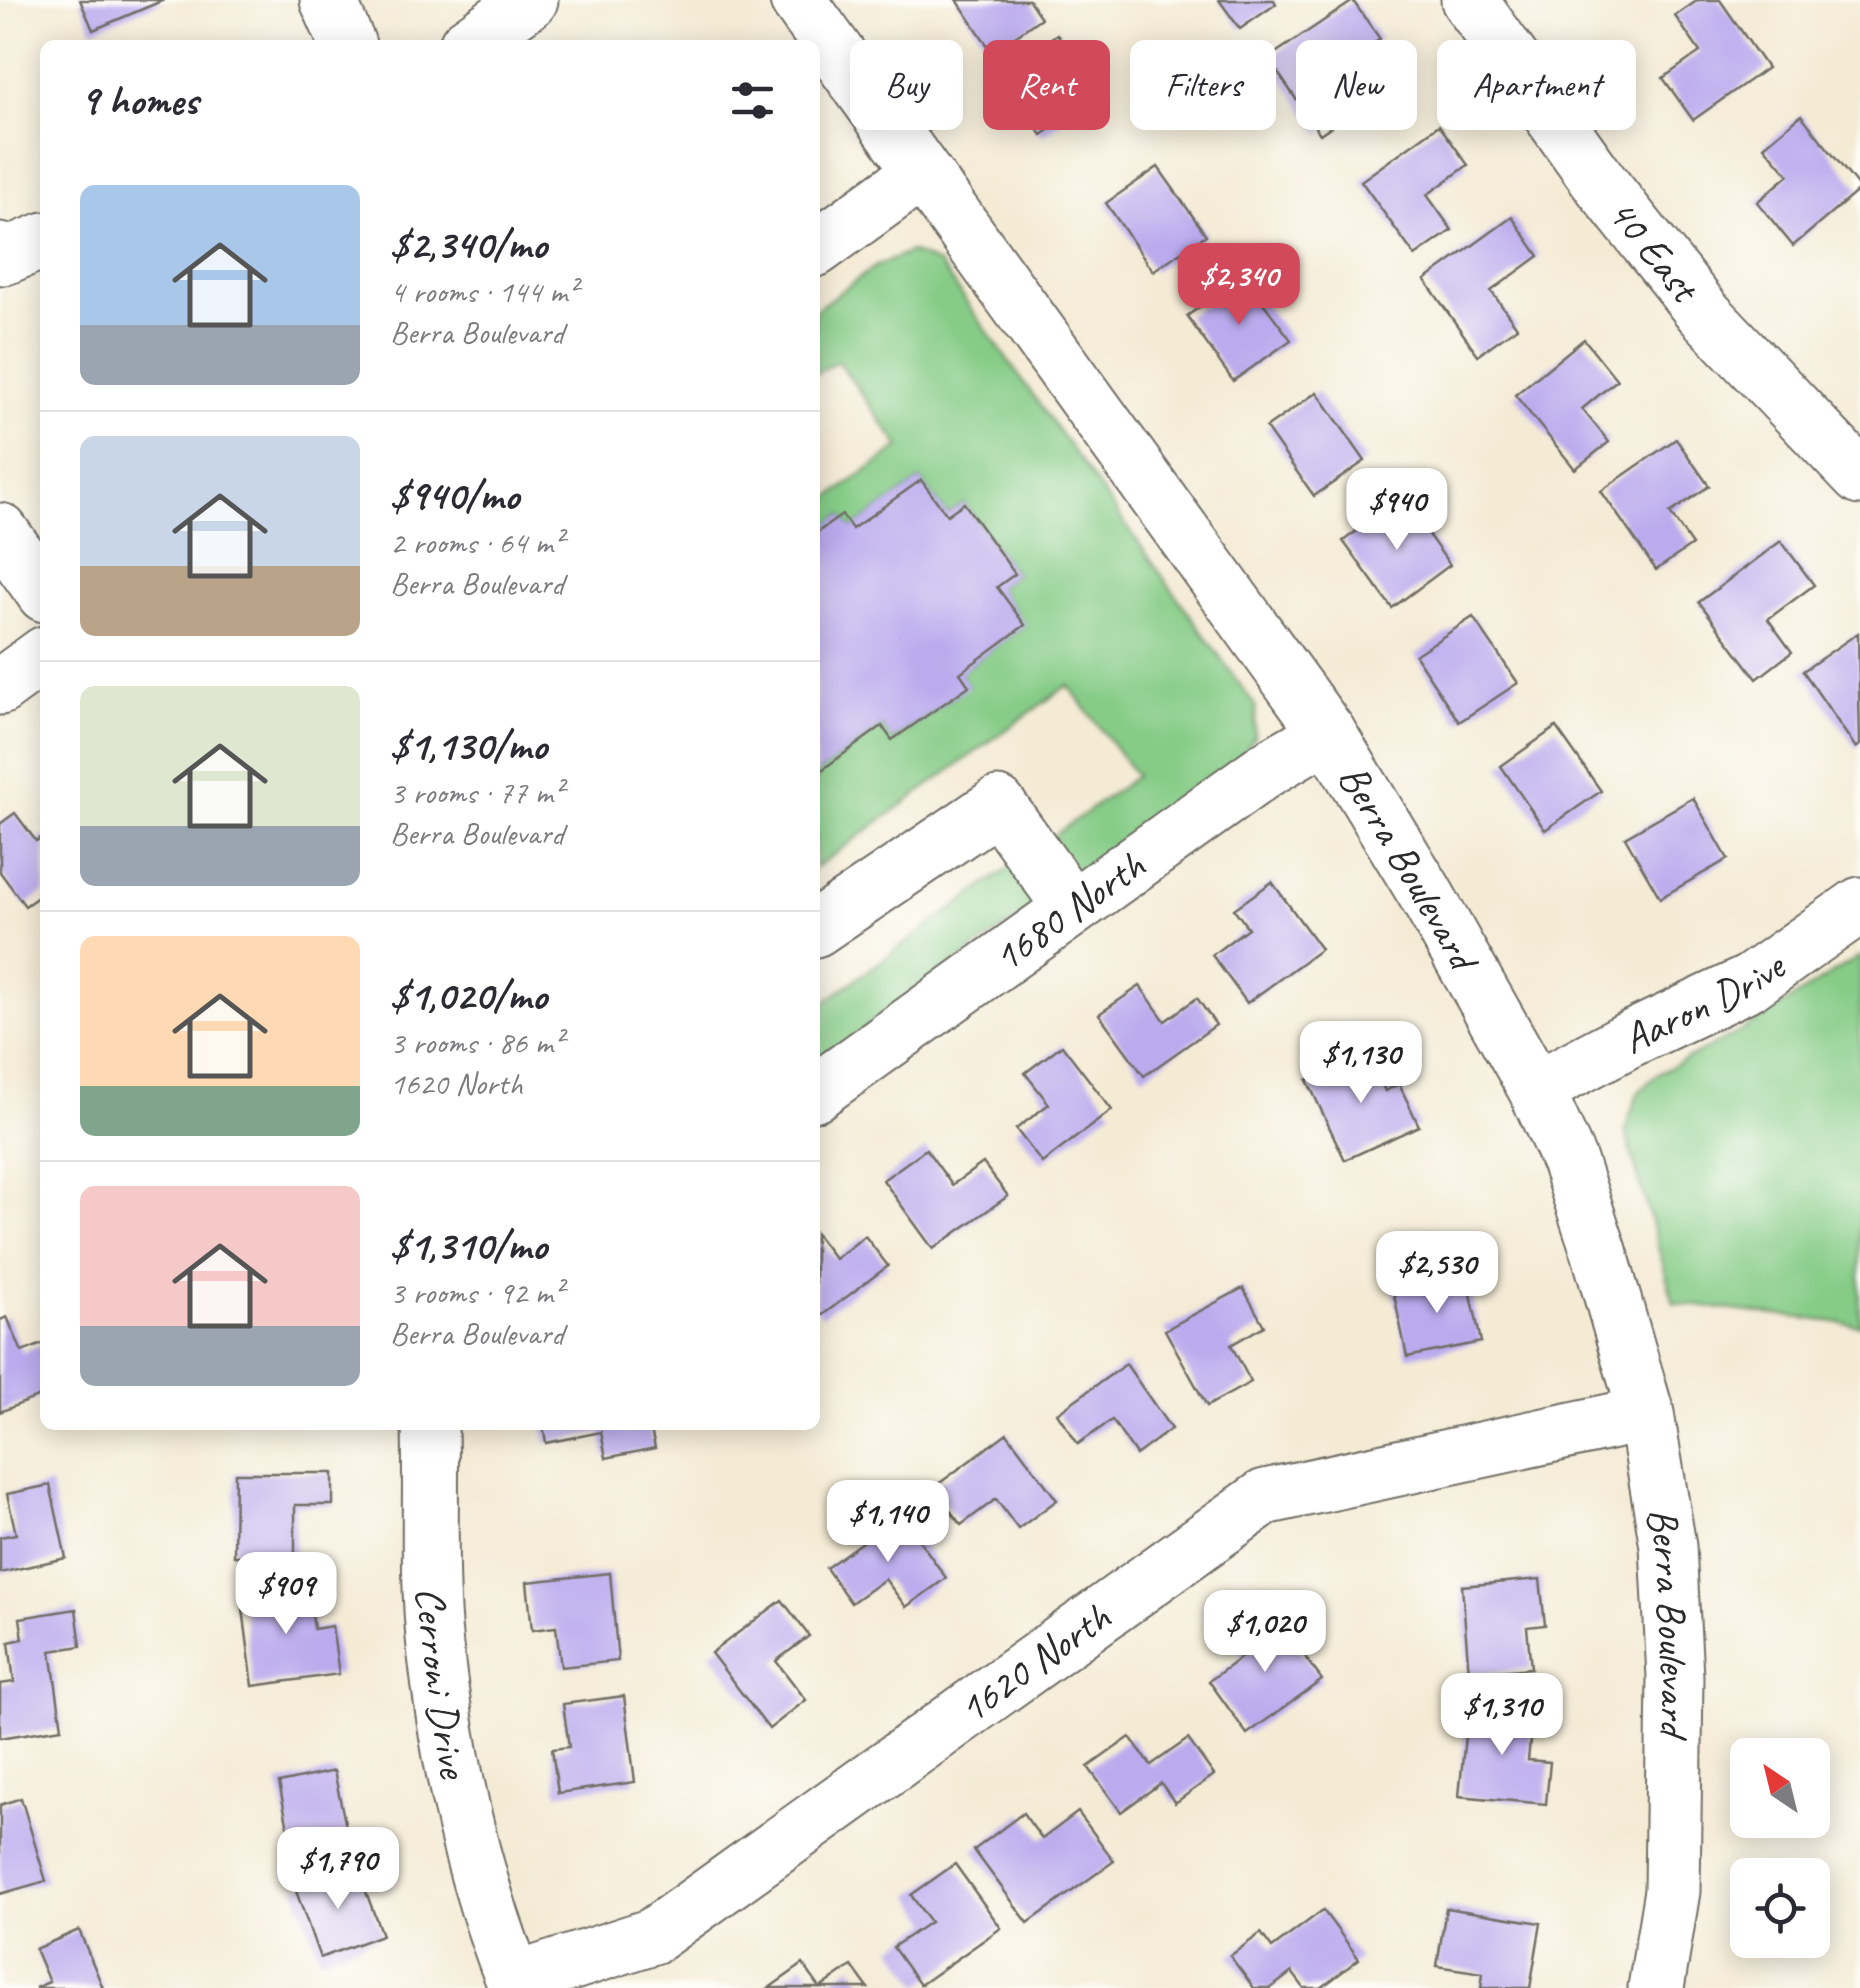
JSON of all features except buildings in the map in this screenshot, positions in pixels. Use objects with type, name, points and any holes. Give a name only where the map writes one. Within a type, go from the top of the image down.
[{"type":"street","points":[[328,0],[346,40]]},
{"type":"street","points":[[474,40],[530,0]]},
{"type":"street","name":"Berra Boulevard","points":[[798,0],[1328,733],[1424,891],[1536,1090],[1569,1161],[1646,1414],[1668,1546],[1675,1677],[1672,1892],[1656,1988]]},
{"type":"street","name":"40 East","points":[[1468,0],[1601,184],[1703,312],[1860,477]]},
{"type":"street","points":[[820,246],[922,172]]},
{"type":"street","points":[[0,252],[4,257],[40,242]]},
{"type":"street","points":[[0,532],[40,587]]},
{"type":"street","points":[[0,686],[40,658]]},
{"type":"street","name":"1680 North","points":[[820,1090],[1265,770],[1328,733]]},
{"type":"street","points":[[820,926],[998,805],[1072,908]]},
{"type":"street","name":"Aaron Drive","points":[[1536,1090],[1628,1040],[1751,982],[1860,905]]},
{"type":"street","name":"1620 North","points":[[516,1985],[653,1936],[1266,1496],[1646,1414]]},
{"type":"street","name":"Cerroni Drive","points":[[430,1430],[435,1643],[452,1761],[473,1856],[516,1985]]},
{"type":"green space","points":[[910,252],[939,264],[1256,707],[1254,738],[1237,762],[820,1060],[820,1005],[1136,776],[1068,685],[820,864],[820,771],[882,726],[893,740],[968,686],[960,673],[1024,625],[997,587],[1015,574],[964,503],[947,515],[921,480],[852,529],[842,515],[820,530],[820,504],[900,447],[838,361],[820,371],[820,306],[876,266]]},
{"type":"green space","points":[[1860,956],[1860,1325],[1674,1303],[1625,1130],[1638,1093],[1657,1074],[1743,1030]]}]
